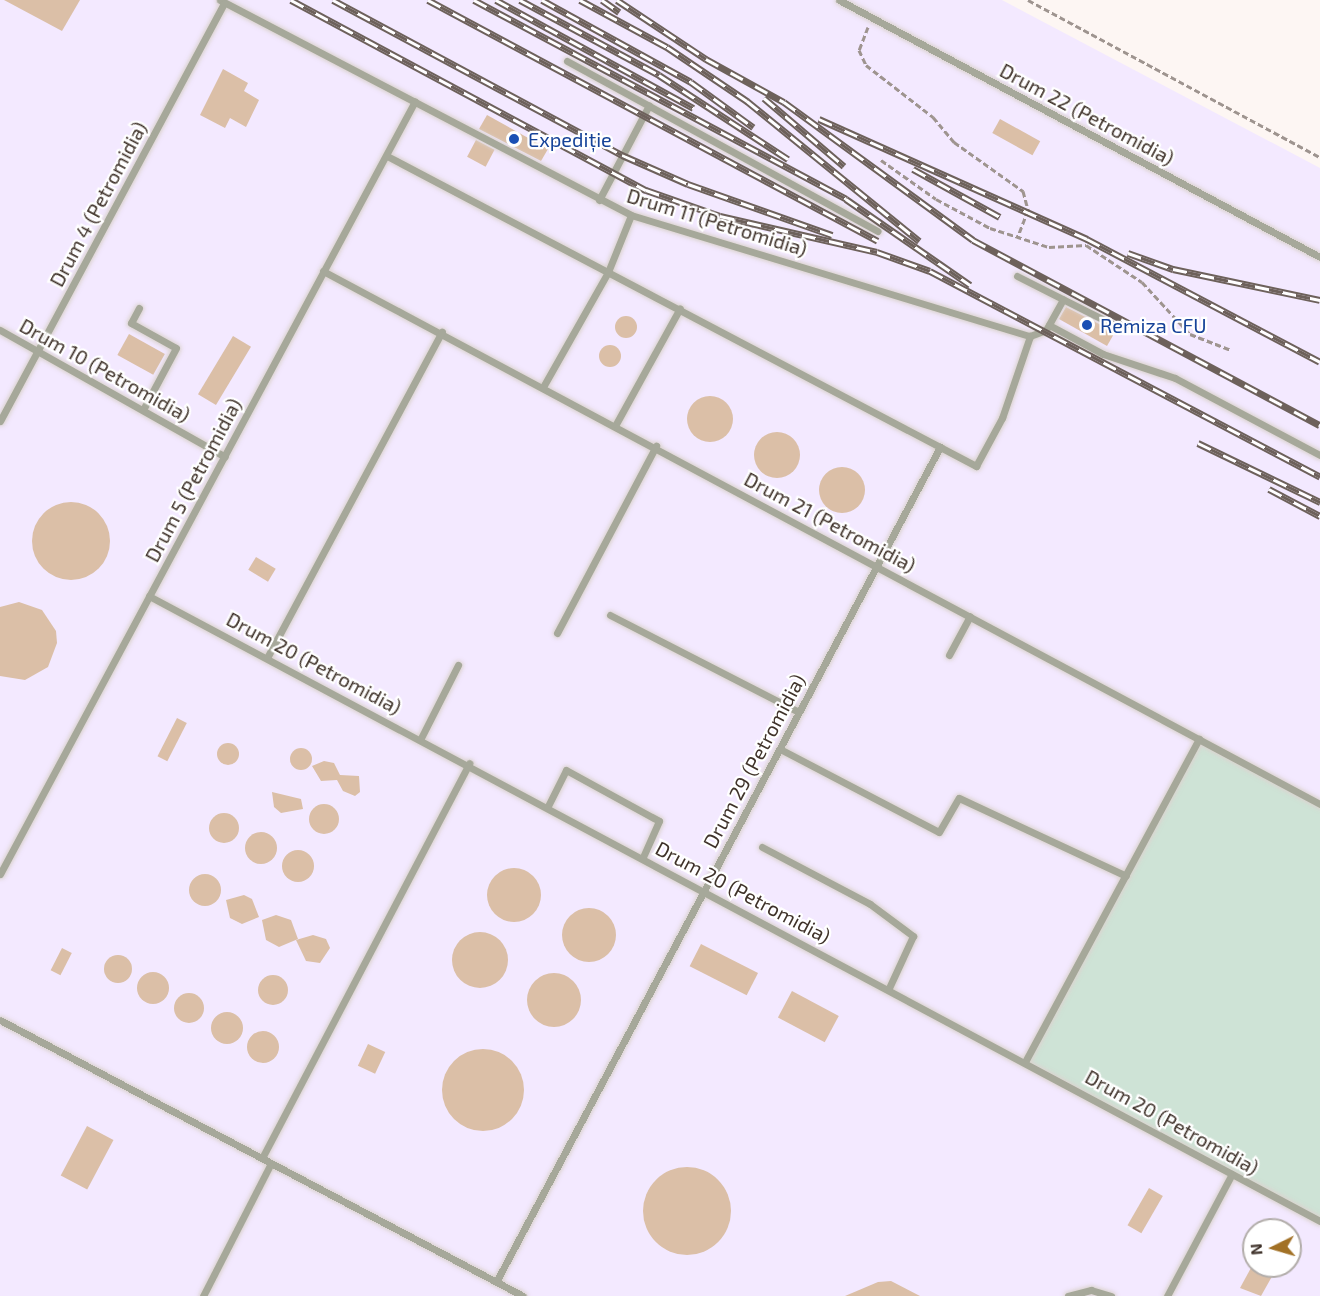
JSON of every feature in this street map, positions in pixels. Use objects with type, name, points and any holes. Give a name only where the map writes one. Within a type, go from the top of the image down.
[{"type":"lane","name":"Drum 22 (Petromidia)","points":[[839,0],[1320,257]]},
{"type":"lane","name":"Drum 11 (Petromidia)","points":[[222,1],[631,215],[1030,336]]},
{"type":"lane","name":"Drum 4 (Petromidia)","points":[[0,421],[222,1]]},
{"type":"lane","points":[[567,61],[877,231]]},
{"type":"lane","name":"Drum 5 (Petromidia)","points":[[0,874],[415,101]]},
{"type":"lane","points":[[599,200],[649,105]]},
{"type":"lane","points":[[387,156],[680,308],[976,466],[1002,418],[1030,336],[1049,325],[1063,299]]},
{"type":"lane","points":[[543,387],[608,272],[631,215]]},
{"type":"lane","name":"Drum 21 (Petromidia)","points":[[323,271],[616,424],[1320,804]]},
{"type":"lane","points":[[1017,276],[1118,327]]},
{"type":"lane","points":[[139,308],[131,323],[176,348],[144,408]]},
{"type":"lane","points":[[616,424],[680,308]]},
{"type":"lane","points":[[1049,325],[1103,354],[1175,378],[1320,455]]},
{"type":"lane","name":"Drum 10 (Petromidia)","points":[[0,330],[144,408],[225,457]]},
{"type":"lane","points":[[268,656],[442,333]]},
{"type":"lane","points":[[557,633],[657,446]]},
{"type":"lane","name":"Drum 29 (Petromidia)","points":[[496,1282],[940,447]]},
{"type":"lane","name":"Drum 20 (Petromidia)","points":[[149,596],[268,656],[705,891],[1026,1060],[1320,1221]]},
{"type":"lane","points":[[610,615],[799,712]]},
{"type":"lane","points":[[949,655],[970,616]]},
{"type":"lane","points":[[421,738],[458,665]]},
{"type":"lane","points":[[1026,1060],[1199,739]]},
{"type":"lane","points":[[780,749],[939,832],[959,798],[1126,876]]},
{"type":"lane","points":[[262,1158],[469,763]]},
{"type":"lane","points":[[548,806],[566,770],[659,821],[643,857]]},
{"type":"lane","points":[[762,847],[870,904],[913,936],[889,988]]},
{"type":"lane","points":[[0,1020],[523,1296]]},
{"type":"lane","points":[[202,1296],[271,1163]]},
{"type":"lane","points":[[1167,1296],[1232,1174]]},
{"type":"lane","points":[[1068,1296],[1091,1290],[1111,1296]]},
{"type":"path","points":[[1028,0],[1320,157]]},
{"type":"path","points":[[872,18],[861,39],[861,58],[933,117],[954,142],[1023,191],[1028,210],[1018,236]]},
{"type":"path","points":[[881,160],[936,199],[990,228],[1049,247],[1086,245],[1142,282],[1190,334],[1231,350]]},
{"type":"shaded area","points":[[0,0],[1002,0],[1320,168],[1320,1296],[0,1296]]},
{"type":"green space","points":[[1199,739],[1320,804],[1320,1219],[1026,1060]]},
{"type":"building","points":[[4,0],[80,0],[62,31]]},
{"type":"building","points":[[223,69],[248,83],[244,91],[259,100],[246,127],[230,118],[225,128],[200,115]]},
{"type":"building","name":"Expediție","points":[[487,115],[548,149],[541,161],[479,129]]},
{"type":"building","points":[[1000,119],[1040,141],[1032,155],[992,133]]},
{"type":"building","points":[[476,140],[495,150],[486,167],[467,157]]},
{"type":"building","name":"Remiza CFU","points":[[1066,307],[1115,332],[1107,346],[1059,319]]},
{"type":"building","points":[[626,316],[636,323],[637,327],[630,337],[626,338],[616,331],[615,327],[622,317]]},
{"type":"building","points":[[129,334],[165,354],[153,375],[117,355]]},
{"type":"building","points":[[233,336],[251,347],[216,405],[198,394]]},
{"type":"building","points":[[610,345],[618,348],[621,356],[618,364],[610,367],[602,364],[599,356],[602,348]]},
{"type":"building","points":[[710,396],[726,403],[733,419],[726,435],[710,442],[694,435],[687,419],[694,403]]},
{"type":"building","points":[[777,432],[793,439],[800,455],[793,471],[777,478],[761,471],[754,455],[761,439]]},
{"type":"building","points":[[842,467],[858,474],[865,490],[858,506],[842,513],[826,506],[819,490],[826,474]]},
{"type":"building","points":[[71,502],[86,505],[99,513],[107,526],[110,541],[107,556],[99,569],[86,577],[71,580],[56,577],[43,569],[35,556],[32,541],[35,526],[43,513],[56,505]]},
{"type":"building","points":[[256,557],[276,569],[268,582],[248,570]]},
{"type":"building","points":[[19,602],[42,610],[56,631],[57,643],[48,667],[25,680],[0,676],[0,607]]},
{"type":"building","points":[[177,718],[187,723],[167,761],[157,756]]},
{"type":"building","points":[[224,743],[232,743],[239,750],[239,758],[232,765],[224,765],[217,758],[217,750]]},
{"type":"building","points":[[301,748],[309,751],[312,759],[309,767],[301,770],[293,767],[290,759],[293,751]]},
{"type":"building","points":[[324,761],[334,763],[340,775],[359,776],[360,792],[355,796],[343,791],[337,780],[321,781],[312,766]]},
{"type":"building","points":[[272,792],[301,799],[303,809],[281,813],[274,807]]},
{"type":"building","points":[[324,804],[335,808],[339,819],[335,830],[324,834],[313,830],[309,819],[313,808]]},
{"type":"building","points":[[224,813],[235,817],[239,828],[235,839],[224,843],[213,839],[209,828],[213,817]]},
{"type":"building","points":[[261,832],[272,837],[277,848],[272,859],[261,864],[250,859],[245,848],[250,837]]},
{"type":"building","points":[[298,850],[309,855],[314,866],[309,877],[298,882],[287,877],[282,866],[287,855]]},
{"type":"building","points":[[514,868],[524,870],[533,876],[539,885],[541,895],[539,905],[533,914],[524,920],[514,922],[504,920],[495,914],[489,905],[487,895],[489,885],[495,876],[504,870]]},
{"type":"building","points":[[205,874],[216,879],[221,890],[216,901],[205,906],[194,901],[189,890],[194,879]]},
{"type":"building","points":[[244,895],[252,899],[259,917],[242,924],[230,918],[226,900]]},
{"type":"building","points":[[589,908],[599,910],[608,916],[614,925],[616,935],[614,945],[608,954],[599,960],[589,962],[579,960],[570,954],[564,945],[562,935],[564,925],[570,916],[579,910]]},
{"type":"building","points":[[276,915],[291,920],[298,939],[279,947],[266,940],[262,920]]},
{"type":"building","points":[[480,932],[491,934],[500,940],[506,949],[508,960],[506,971],[500,980],[491,986],[480,988],[469,986],[460,980],[454,971],[452,960],[454,949],[460,940],[469,934]]},
{"type":"building","points":[[313,935],[326,939],[330,948],[320,963],[306,961],[296,940]]},
{"type":"building","points":[[701,944],[758,973],[747,995],[690,966]]},
{"type":"building","points":[[62,948],[72,953],[60,975],[51,970]]},
{"type":"building","points":[[118,955],[128,959],[132,969],[128,979],[118,983],[108,979],[104,969],[108,959]]},
{"type":"building","points":[[153,972],[164,977],[169,988],[164,999],[153,1004],[142,999],[137,988],[142,977]]},
{"type":"building","points":[[549,973],[559,973],[569,977],[577,985],[581,1000],[577,1015],[569,1023],[559,1027],[549,1027],[539,1023],[531,1015],[527,1005],[527,995],[531,985],[539,977]]},
{"type":"building","points":[[273,975],[284,979],[288,990],[284,1001],[273,1005],[262,1001],[258,990],[262,979]]},
{"type":"building","points":[[792,991],[839,1016],[825,1042],[778,1017]]},
{"type":"building","points":[[189,993],[200,997],[204,1008],[200,1019],[189,1023],[178,1019],[174,1008],[178,997]]},
{"type":"building","points":[[227,1012],[238,1017],[243,1028],[238,1039],[227,1044],[216,1039],[211,1028],[216,1017]]},
{"type":"building","points":[[263,1031],[274,1036],[279,1047],[274,1058],[263,1063],[252,1058],[247,1047],[252,1036]]},
{"type":"building","points":[[368,1044],[385,1052],[375,1074],[358,1066]]},
{"type":"building","points":[[483,1049],[499,1052],[512,1061],[521,1074],[524,1090],[521,1106],[512,1119],[499,1128],[483,1131],[467,1128],[454,1119],[445,1106],[442,1090],[445,1074],[454,1061],[467,1052]]},
{"type":"building","points":[[87,1126],[113,1140],[87,1190],[61,1175]]},
{"type":"building","points":[[678,1167],[696,1167],[712,1174],[724,1186],[731,1202],[731,1220],[724,1236],[712,1248],[696,1255],[678,1255],[662,1248],[650,1236],[643,1220],[643,1202],[650,1186],[662,1174]]},
{"type":"building","points":[[1149,1188],[1163,1196],[1141,1233],[1128,1225]]},
{"type":"building","points":[[1245,1278],[1271,1278],[1261,1296],[1240,1288]]},
{"type":"building","points":[[891,1281],[920,1296],[845,1296],[878,1282]]},
{"type":"railway","points":[[291,0],[646,190],[720,216],[877,252],[930,271],[1320,477]]},
{"type":"railway","points":[[333,0],[622,155],[688,184],[832,235]]},
{"type":"railway","points":[[428,0],[878,241]]},
{"type":"railway","points":[[474,0],[846,199],[970,285]]},
{"type":"railway","points":[[496,0],[693,108]]},
{"type":"railway","points":[[520,0],[659,75],[788,159]]},
{"type":"railway","points":[[542,0],[691,82],[753,127]]},
{"type":"railway","points":[[580,0],[667,47],[747,101],[919,241]]},
{"type":"railway","points":[[602,0],[619,12]]},
{"type":"railway","points":[[617,0],[706,59],[784,102],[973,240],[1320,425]]},
{"type":"railway","points":[[764,98],[844,166]]},
{"type":"railway","points":[[819,119],[1087,239],[1320,362]]},
{"type":"railway","points":[[913,169],[1000,217]]},
{"type":"railway","points":[[1128,253],[1173,269],[1320,300]]},
{"type":"railway","points":[[1198,443],[1320,502]]},
{"type":"railway","points":[[1269,489],[1320,516]]},
{"type":"place","name":"Expediție","points":[[514,139]]},
{"type":"place","name":"Remiza CFU","points":[[1087,325]]}]
